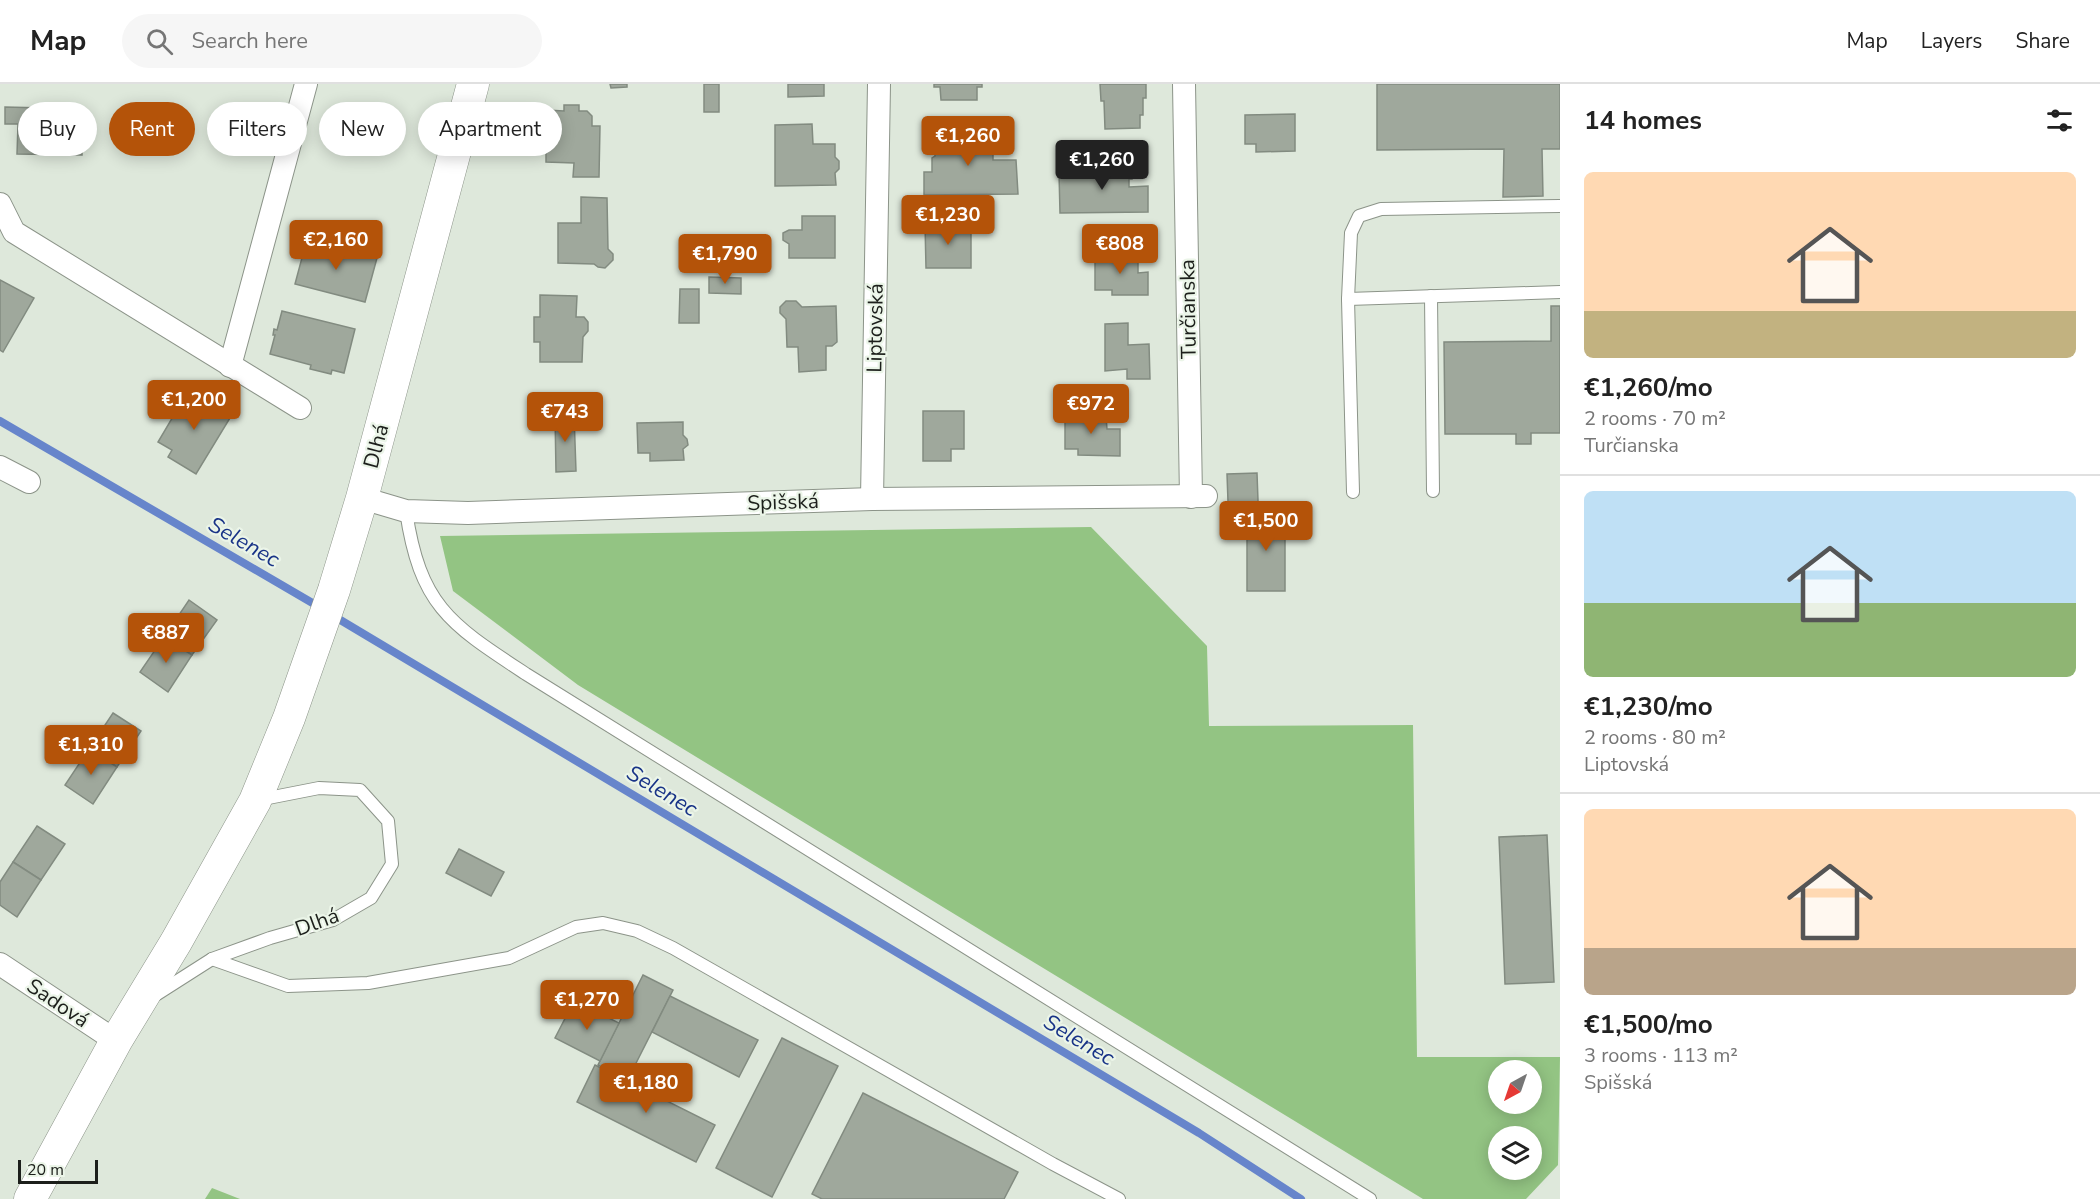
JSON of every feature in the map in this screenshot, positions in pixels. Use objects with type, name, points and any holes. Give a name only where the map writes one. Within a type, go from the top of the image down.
[{"type":"street","points":[[230,366],[306,84]]},
{"type":"street","name":"Dlhá","points":[[30,1199],[116,1041],[176,942],[255,801],[289,718],[319,636],[362,498],[473,84]]},
{"type":"street","name":"Liptovská","points":[[872,499],[879,84]]},
{"type":"street","name":"Turčianska","points":[[1184,84],[1198,497]]},
{"type":"street","points":[[0,204],[14,232],[300,408]]},
{"type":"street","points":[[0,466],[29,482]]},
{"type":"street","name":"Spišská","points":[[362,498],[406,511],[468,513],[872,499],[1198,497]]},
{"type":"street","name":"Sadová","points":[[0,964],[116,1041]]},
{"type":"lane","points":[[1353,492],[1348,299],[1351,233],[1359,216],[1381,209],[1560,206]]},
{"type":"lane","points":[[1348,299],[1560,292]]},
{"type":"lane","points":[[1431,296],[1433,491]]},
{"type":"lane","points":[[406,511],[411,545],[423,577],[445,615],[462,631],[536,680],[1370,1199]]},
{"type":"lane","name":"Dlhá","points":[[136,1008],[212,959],[270,938],[333,920],[371,898],[392,864],[388,820],[360,790],[319,788],[255,801]]},
{"type":"lane","points":[[212,959],[288,986],[368,983],[509,958],[576,927],[603,923],[637,931],[674,948],[1053,1164],[1119,1199]]},
{"type":"green space","points":[[1091,527],[1207,646],[1209,726],[1413,725],[1417,1057],[1560,1057],[1558,1165],[1526,1199],[1423,1199],[578,685],[453,591],[440,536]]},
{"type":"green space","points":[[212,1188],[240,1199],[205,1199]]},
{"type":"building","points":[[610,84],[627,84],[627,87],[611,88]]},
{"type":"building","points":[[704,84],[719,84],[719,112],[704,112]]},
{"type":"building","points":[[788,84],[824,84],[824,96],[788,97]]},
{"type":"building","points":[[934,84],[982,84],[982,87],[977,87],[977,100],[941,100],[940,87],[934,87]]},
{"type":"building","points":[[1100,84],[1146,84],[1146,98],[1143,98],[1140,128],[1105,129],[1104,101],[1101,101]]},
{"type":"building","points":[[1377,84],[1560,84],[1560,149],[1542,149],[1543,196],[1503,197],[1504,149],[1377,150]]},
{"type":"building","points":[[564,105],[579,105],[579,111],[587,111],[592,116],[592,126],[600,126],[599,177],[573,177],[574,163],[546,162],[546,156],[562,156],[562,111],[564,111]]},
{"type":"building","points":[[5,107],[18,107],[18,124],[5,124]]},
{"type":"building","points":[[1295,114],[1295,151],[1256,152],[1256,144],[1245,144],[1245,115]]},
{"type":"building","points":[[812,124],[813,144],[835,144],[835,157],[839,161],[839,169],[835,173],[836,185],[775,186],[775,125]]},
{"type":"building","points":[[934,130],[942,130],[947,135],[993,134],[993,160],[1016,160],[1018,194],[924,195],[924,172],[932,172],[932,158],[935,156],[935,147],[930,143],[930,135]]},
{"type":"building","points":[[1131,160],[1132,179],[1129,179],[1129,187],[1148,186],[1148,212],[1060,213],[1059,173],[1100,172],[1100,164],[1104,161]]},
{"type":"building","points":[[581,197],[607,198],[608,249],[613,254],[613,260],[605,268],[594,264],[558,263],[558,223],[581,223]]},
{"type":"building","points":[[802,216],[835,216],[835,258],[789,258],[789,244],[783,240],[783,233],[789,230],[802,230]]},
{"type":"building","points":[[925,224],[971,224],[971,268],[926,268]]},
{"type":"building","points":[[307,239],[377,258],[365,302],[295,284]]},
{"type":"building","points":[[1138,254],[1138,273],[1148,272],[1148,295],[1112,295],[1112,290],[1095,290],[1095,255]]},
{"type":"building","points":[[709,277],[741,278],[741,294],[709,293]]},
{"type":"building","points":[[0,280],[34,298],[3,352],[0,350]]},
{"type":"building","points":[[680,289],[699,289],[699,323],[679,323]]},
{"type":"building","points":[[540,295],[577,296],[576,317],[584,317],[588,322],[588,331],[583,337],[582,362],[540,362],[540,342],[534,342],[534,317],[540,317]]},
{"type":"building","points":[[786,301],[796,301],[802,307],[836,306],[837,342],[832,346],[826,346],[826,370],[799,372],[798,347],[787,347],[786,319],[780,313],[780,307]]},
{"type":"building","points":[[1551,306],[1560,306],[1560,433],[1531,433],[1531,444],[1516,444],[1516,434],[1445,434],[1444,342],[1551,341]]},
{"type":"building","points":[[282,311],[355,329],[344,373],[332,370],[331,374],[310,369],[311,365],[270,354],[275,335],[273,335],[274,329],[277,330]]},
{"type":"building","points":[[1128,323],[1128,345],[1149,344],[1150,379],[1127,379],[1127,369],[1105,371],[1105,324]]},
{"type":"building","points":[[187,393],[201,401],[204,396],[233,413],[196,474],[168,457],[172,450],[158,442]]},
{"type":"building","points":[[1065,410],[1080,410],[1080,416],[1093,416],[1096,410],[1103,410],[1107,429],[1120,429],[1120,456],[1078,455],[1078,449],[1065,449]]},
{"type":"building","points":[[923,411],[964,411],[964,449],[951,449],[951,461],[923,461]]},
{"type":"building","points":[[555,414],[574,414],[576,471],[556,472]]},
{"type":"building","points":[[683,422],[683,435],[688,445],[683,449],[684,460],[650,461],[650,453],[638,453],[637,423]]},
{"type":"building","points":[[1257,473],[1259,528],[1229,529],[1227,474]]},
{"type":"building","points":[[1247,514],[1285,514],[1285,591],[1247,591]]},
{"type":"building","points":[[189,600],[217,620],[192,655],[164,637]]},
{"type":"building","points":[[164,637],[192,655],[168,692],[140,672]]},
{"type":"building","points":[[113,713],[141,731],[117,767],[89,749]]},
{"type":"building","points":[[89,749],[117,767],[93,804],[65,785]]},
{"type":"building","points":[[37,826],[65,844],[41,880],[13,862]]},
{"type":"building","points":[[1547,835],[1554,982],[1505,984],[1499,837]]},
{"type":"building","points":[[459,849],[504,872],[491,896],[446,873]]},
{"type":"building","points":[[13,862],[41,880],[17,917],[0,905],[0,882]]},
{"type":"building","points":[[643,975],[673,990],[627,1081],[598,1065]]},
{"type":"building","points":[[670,996],[758,1040],[739,1077],[652,1032]]},
{"type":"building","points":[[574,1001],[619,1023],[600,1061],[555,1038]]},
{"type":"building","points":[[782,1038],[838,1066],[772,1197],[716,1168]]},
{"type":"building","points":[[595,1065],[715,1125],[696,1162],[577,1102]]},
{"type":"building","points":[[863,1093],[1018,1172],[1004,1199],[822,1199],[812,1194]]},
{"type":"waterway","name":"Selenec","points":[[0,421],[321,608]]},
{"type":"waterway","name":"Selenec","points":[[332,615],[1199,1133],[1301,1199]]}]
